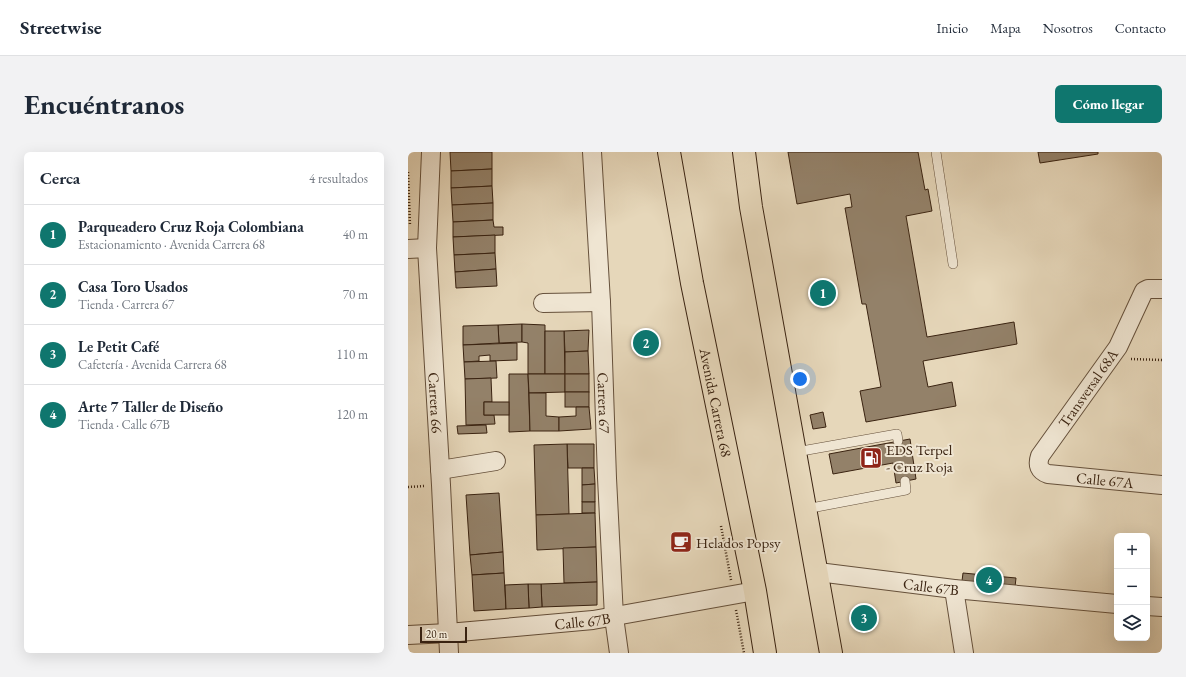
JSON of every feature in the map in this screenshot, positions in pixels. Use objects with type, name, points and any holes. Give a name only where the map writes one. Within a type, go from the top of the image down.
[{"type":"main road","name":"Avenida Carrera 68","points":[[669,152],[694,290],[765,653]]},
{"type":"main road","points":[[744,152],[751,207],[818,572],[831,653]]},
{"type":"street","name":"Carrera 66","points":[[431,152],[427,248],[449,653]]},
{"type":"street","name":"Carrera 67","points":[[592,152],[601,302],[607,478],[614,617],[619,653]]},
{"type":"street","points":[[409,240],[427,248]]},
{"type":"street","name":"Transversal 68A","points":[[1048,474],[1043,472],[1039,467],[1038,462],[1040,456],[1111,358],[1126,332],[1144,291],[1148,288],[1162,289]]},
{"type":"street","points":[[543,303],[601,302]]},
{"type":"street","points":[[440,470],[496,461]]},
{"type":"street","name":"Calle 67A","points":[[1048,474],[1162,485]]},
{"type":"street","name":"Calle 67B","points":[[818,572],[954,589],[1114,604]]},
{"type":"street","points":[[954,589],[964,653]]},
{"type":"street","name":"Calle 67B","points":[[408,635],[574,622],[614,617],[754,591]]},
{"type":"street","points":[[1150,606],[1162,607]]},
{"type":"lane","points":[[936,152],[953,264]]},
{"type":"lane","points":[[796,452],[897,434],[898,441]]},
{"type":"lane","points":[[806,509],[906,490],[905,481]]},
{"type":"path","points":[[408,172],[409,240]]},
{"type":"path","points":[[1111,358],[1162,360]]},
{"type":"building","points":[[450,152],[492,152],[492,169],[451,171]]},
{"type":"building","points":[[788,152],[918,152],[925,190],[928,189],[932,211],[906,216],[927,337],[1014,322],[1017,344],[923,361],[928,387],[952,382],[956,406],[866,422],[860,391],[881,387],[866,304],[862,304],[845,208],[852,207],[850,194],[797,204]]},
{"type":"building","points":[[1038,152],[1098,152],[1098,154],[1040,163]]},
{"type":"building","points":[[492,169],[492,186],[451,188],[451,171]]},
{"type":"building","points":[[492,186],[493,203],[452,205],[451,188]]},
{"type":"building","points":[[493,203],[493,220],[453,222],[452,205]]},
{"type":"building","points":[[493,220],[494,227],[503,227],[503,235],[453,237],[453,222]]},
{"type":"building","points":[[495,235],[495,253],[454,255],[453,237]]},
{"type":"building","points":[[495,253],[496,269],[455,272],[454,255]]},
{"type":"building","points":[[496,269],[497,286],[456,288],[455,272]]},
{"type":"building","points":[[522,324],[522,342],[499,343],[498,325]]},
{"type":"building","points":[[522,324],[545,325],[545,374],[528,374],[528,343],[522,342]]},
{"type":"building","points":[[498,325],[499,343],[463,345],[463,326]]},
{"type":"building","points":[[589,330],[588,351],[565,352],[564,331]]},
{"type":"building","points":[[545,331],[564,331],[565,374],[545,374]]},
{"type":"building","points":[[517,343],[517,360],[490,361],[490,355],[479,356],[479,361],[464,362],[463,345]]},
{"type":"building","points":[[588,351],[589,374],[565,374],[565,352]]},
{"type":"building","points":[[496,361],[497,378],[465,379],[464,362]]},
{"type":"building","points":[[509,374],[528,374],[530,431],[509,432]]},
{"type":"building","points":[[528,374],[565,374],[565,392],[529,393]]},
{"type":"building","points":[[565,374],[589,374],[589,392],[565,392]]},
{"type":"building","points":[[491,378],[492,402],[484,402],[484,415],[494,415],[495,424],[466,425],[465,379]]},
{"type":"building","points":[[565,392],[589,392],[589,407],[565,407]]},
{"type":"building","points":[[529,393],[546,393],[546,416],[559,417],[559,431],[530,431]]},
{"type":"building","points":[[484,402],[509,402],[509,415],[484,415]]},
{"type":"building","points":[[576,407],[589,407],[591,429],[559,431],[559,417],[576,416]]},
{"type":"building","points":[[823,412],[826,427],[813,429],[810,415]]},
{"type":"building","points":[[486,425],[487,433],[458,434],[457,426]]},
{"type":"building","name":"EDS Terpel - Cruz Roja","points":[[910,439],[916,479],[896,483],[893,463],[833,474],[829,454]]},
{"type":"building","points":[[567,444],[594,444],[594,468],[568,468]]},
{"type":"building","points":[[567,444],[569,514],[536,515],[534,445]]},
{"type":"building","points":[[582,468],[594,468],[595,484],[582,485]]},
{"type":"building","points":[[595,484],[595,502],[582,502],[582,485]]},
{"type":"building","points":[[499,493],[503,552],[470,555],[466,495]]},
{"type":"building","points":[[582,502],[595,502],[595,513],[582,513]]},
{"type":"building","points":[[595,513],[596,547],[537,550],[536,515]]},
{"type":"building","points":[[596,547],[597,582],[564,583],[563,548]]},
{"type":"building","points":[[503,552],[504,573],[472,575],[470,555]]},
{"type":"building","points":[[504,573],[506,609],[474,611],[472,575]]},
{"type":"building","points":[[963,573],[1016,578],[1015,587],[962,581]]},
{"type":"building","points":[[597,582],[597,605],[542,607],[541,584]]},
{"type":"building","points":[[528,584],[541,584],[542,607],[529,608]]},
{"type":"building","points":[[528,584],[529,608],[506,609],[505,585]]},
{"type":"place","name":"Parqueadero Cruz Roja Colombiana","points":[[823,293]]},
{"type":"place","name":"Casa Toro Usados","points":[[646,343]]},
{"type":"place","name":"EDS Terpel - Cruz Roja","points":[[871,458]]},
{"type":"place","name":"Helados Popsy","points":[[681,542]]},
{"type":"place","name":"Arte 7 Taller de Diseño","points":[[989,580]]},
{"type":"place","name":"Le Petit Café","points":[[864,618]]}]
